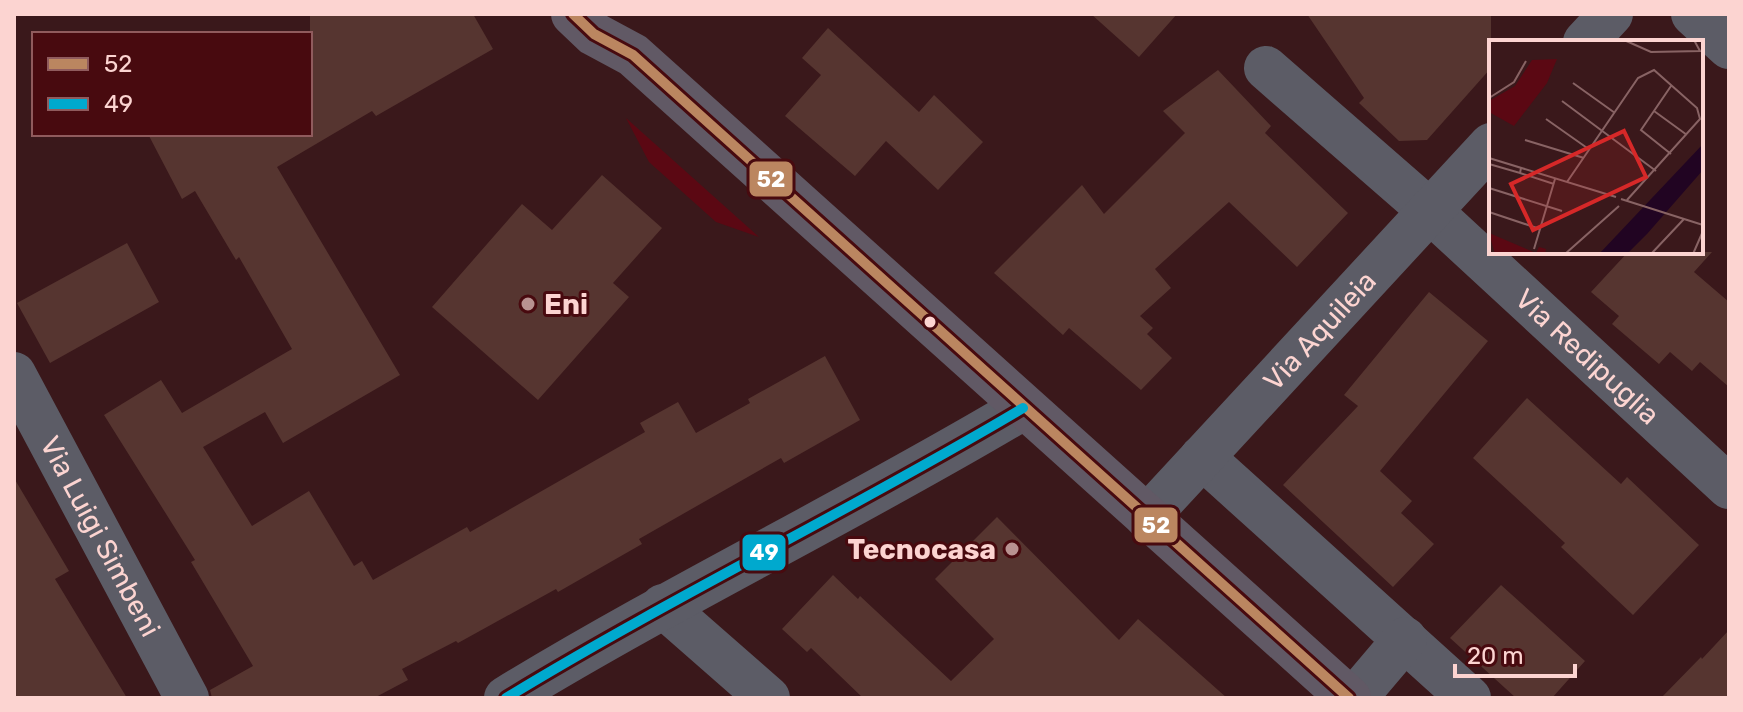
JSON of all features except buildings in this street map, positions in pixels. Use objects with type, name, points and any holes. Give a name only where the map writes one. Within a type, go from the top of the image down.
[{"type":"main road","points":[[573,14],[594,34],[633,55],[1023,408],[1352,698]]},
{"type":"main road","points":[[607,14],[633,55]]},
{"type":"street","points":[[1587,40],[1611,14]]},
{"type":"street","points":[[1693,14],[1729,47]]},
{"type":"street","name":"Via Redipuglia","points":[[1266,68],[1430,211],[1729,487]]},
{"type":"street","name":"Via Aquileia","points":[[1147,517],[1489,147]]},
{"type":"street","name":"Via Luigi Simbeni","points":[[14,374],[187,698]]},
{"type":"street","points":[[506,698],[560,684],[663,606],[1023,408]]},
{"type":"street","points":[[1202,457],[1469,698]]},
{"type":"street","points":[[663,606],[768,698]]},
{"type":"street","points":[[1352,698],[1405,639]]},
{"type":"shaded area","points":[[626,118],[759,237],[716,222],[649,162]]},
{"type":"transit line","name":"52","points":[[573,14],[594,34],[633,55],[1349,698]]},
{"type":"transit line","name":"49","points":[[506,698],[634,623],[1023,408]]},
{"type":"place","name":"Eni","points":[[528,304]]},
{"type":"place","name":"Tecnocasa","points":[[1012,549]]}]
